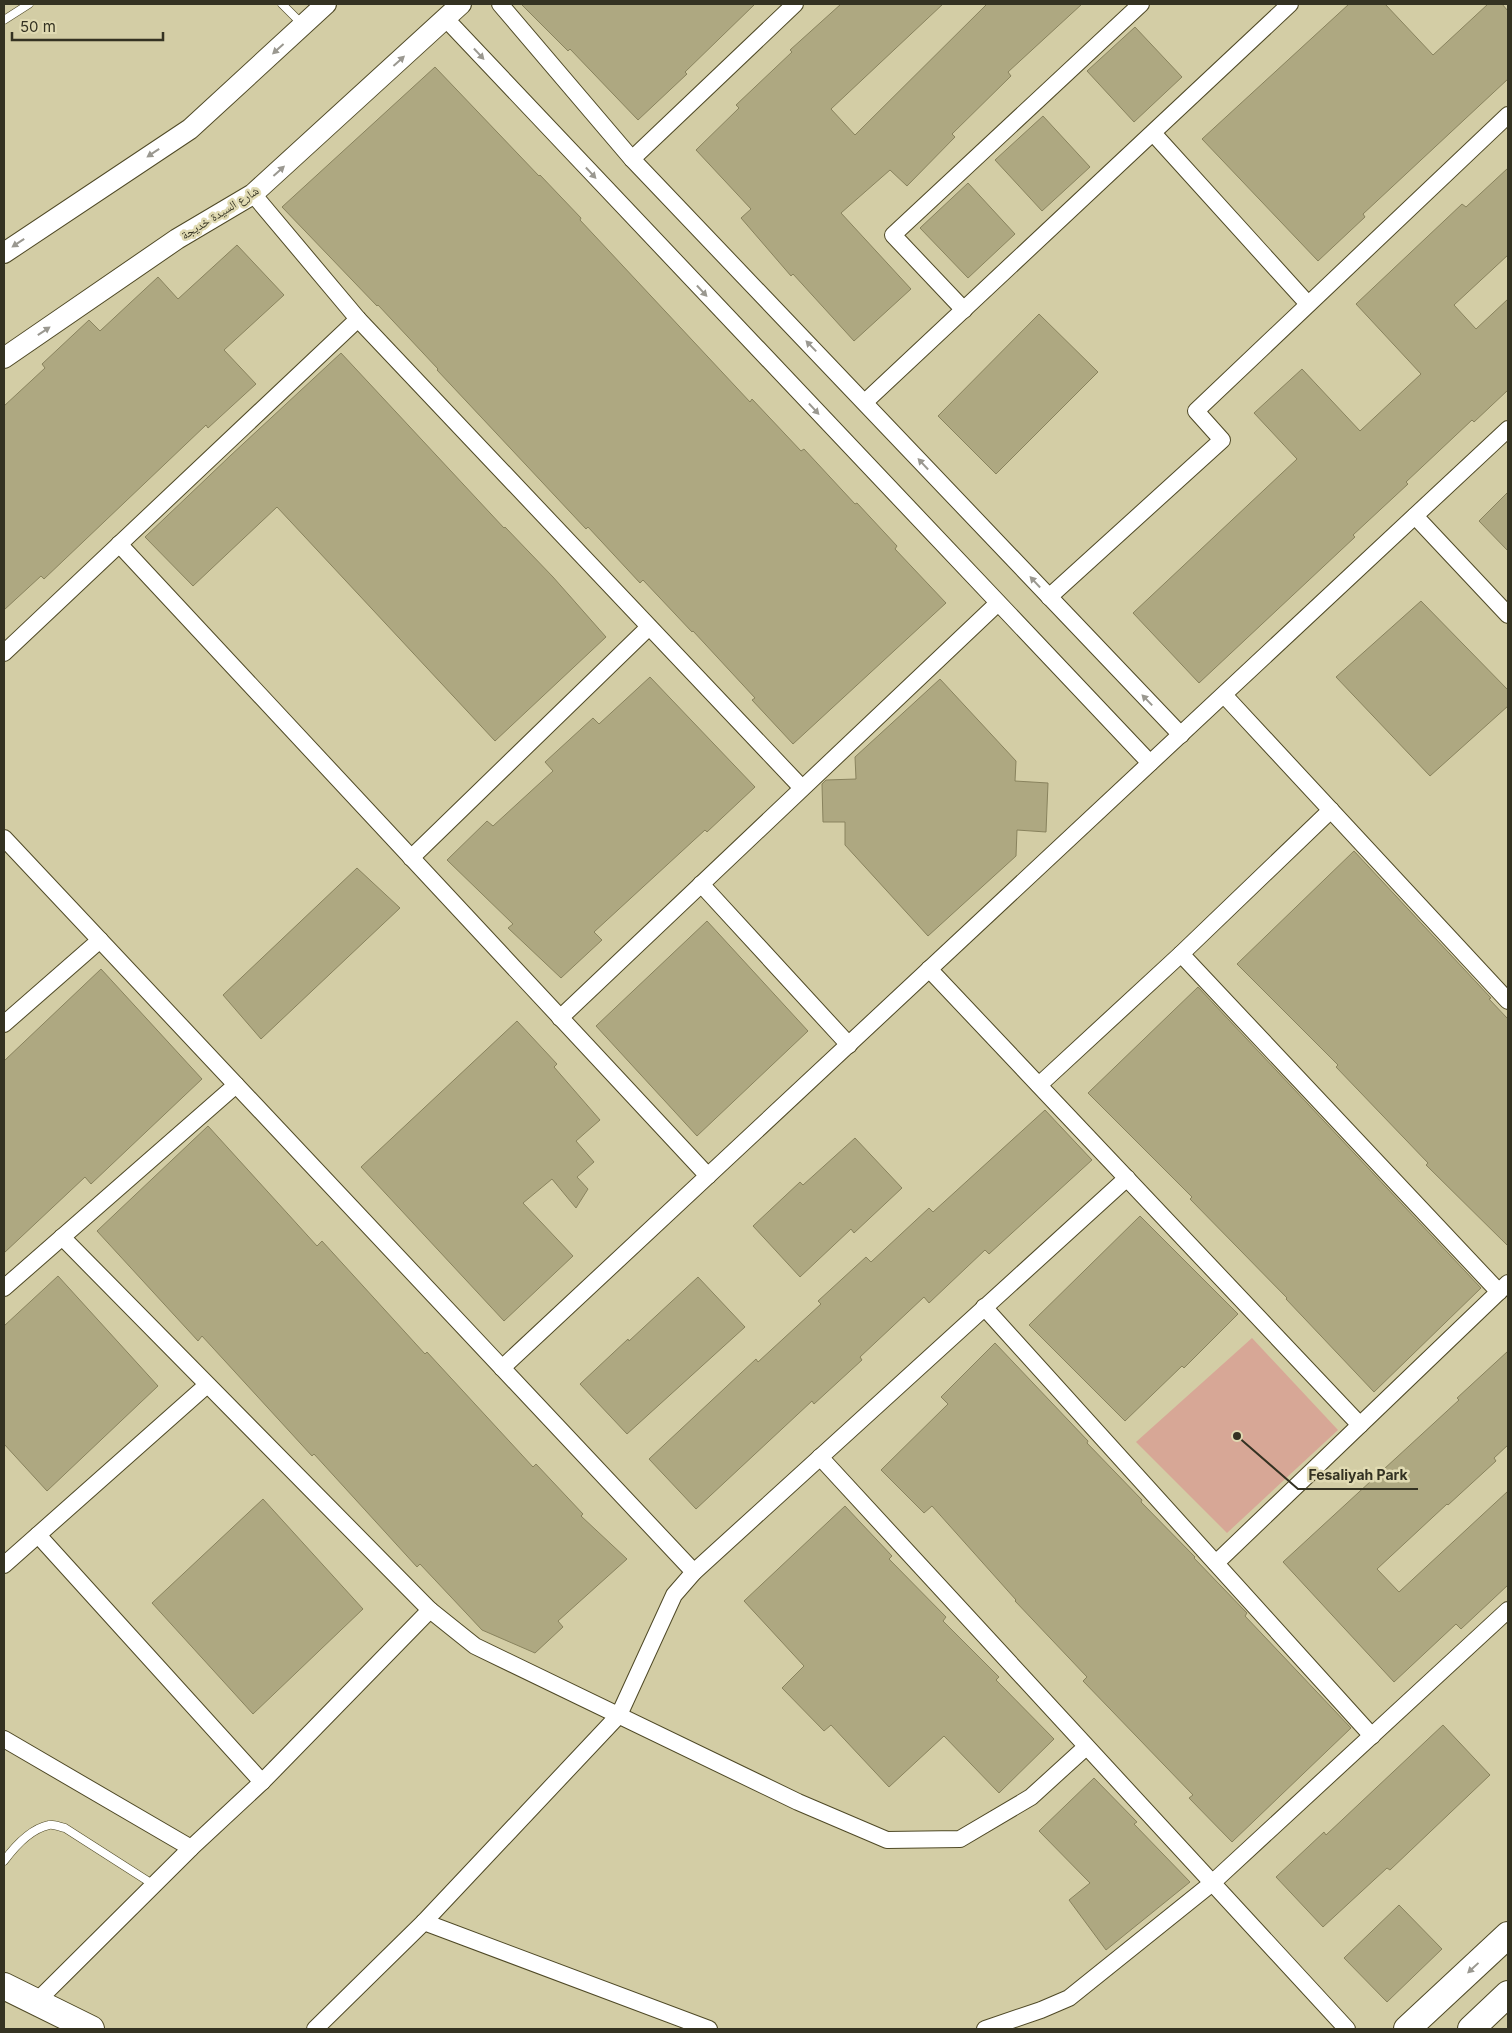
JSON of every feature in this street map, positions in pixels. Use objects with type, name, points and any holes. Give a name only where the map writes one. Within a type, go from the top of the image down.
[{"type":"main road","points":[[1407,2029],[1508,1935]]},
{"type":"main road","points":[[4,1986],[91,2029]]},
{"type":"main road","points":[[1471,2029],[1508,1994]]},
{"type":"street","points":[[4,253],[190,129],[326,4]]},
{"type":"street","name":"شارع السيدة خديجة","points":[[4,358],[177,239],[253,194],[461,4]]},
{"type":"street","points":[[500,4],[632,159],[1181,735]]},
{"type":"street","points":[[632,159],[795,4]]},
{"type":"street","points":[[964,310],[893,235],[1141,4]]},
{"type":"street","points":[[865,402],[1290,4]]},
{"type":"street","points":[[446,19],[1150,763]]},
{"type":"street","points":[[1050,597],[1222,440],[1196,411],[1508,115]]},
{"type":"street","points":[[1153,133],[1308,304]]},
{"type":"street","points":[[253,194],[358,319],[802,788]]},
{"type":"street","points":[[4,653],[358,319]]},
{"type":"street","points":[[502,1368],[1508,429]]},
{"type":"street","points":[[1415,516],[1508,616]]},
{"type":"street","points":[[119,544],[708,1176]]},
{"type":"street","points":[[560,1018],[998,603]]},
{"type":"street","points":[[411,858],[649,626]]},
{"type":"street","points":[[1224,695],[1508,1001]]},
{"type":"street","points":[[1039,1086],[1182,954],[1331,810]]},
{"type":"street","points":[[4,838],[694,1572]]},
{"type":"street","points":[[701,884],[849,1044]]},
{"type":"street","points":[[4,1024],[100,940]]},
{"type":"street","points":[[1182,954],[1504,1287],[1216,1564]]},
{"type":"street","points":[[930,969],[1360,1425]]},
{"type":"street","points":[[4,1288],[236,1085]]},
{"type":"street","points":[[316,2029],[424,1922],[619,1715],[674,1595],[694,1572],[1127,1178]]},
{"type":"street","points":[[62,1237],[430,1610],[475,1646],[798,1802],[887,1840],[960,1839],[1031,1797],[1086,1747]]},
{"type":"street","points":[[984,1307],[1372,1736]]},
{"type":"street","points":[[4,1565],[207,1385]]},
{"type":"street","points":[[820,1457],[1346,2029]]},
{"type":"street","points":[[38,1535],[262,1782]]},
{"type":"street","points":[[36,2002],[191,1848],[262,1782],[430,1610]]},
{"type":"street","points":[[985,2029],[1069,1998],[1211,1884],[1508,1610]]},
{"type":"street","points":[[4,1739],[191,1848]]},
{"type":"street","points":[[424,1922],[709,2029]]},
{"type":"lane","points":[[282,4],[304,25]]},
{"type":"lane","points":[[4,20],[24,5]]},
{"type":"lane","points":[[4,1860],[14,1848],[34,1831],[50,1824],[65,1828],[154,1885]]},
{"type":"shaded area","points":[[1252,1338],[1338,1430],[1227,1533],[1136,1442]]},
{"type":"building","points":[[521,4],[755,4],[685,72],[687,74],[638,120],[570,49],[568,51]]},
{"type":"building","points":[[841,4],[943,4],[831,109],[855,135],[987,4],[1082,4],[1008,72],[1011,76],[952,134],[955,137],[907,186],[890,170],[841,213],[911,289],[854,341],[793,274],[791,276],[741,218],[751,209],[696,150],[739,108],[736,105],[792,52],[790,50]]},
{"type":"building","points":[[1349,4],[1385,4],[1433,55],[1488,4],[1502,4],[1508,11],[1508,79],[1363,214],[1365,217],[1318,261],[1202,139]]},
{"type":"building","points":[[1135,27],[1182,77],[1134,122],[1087,71]]},
{"type":"building","points":[[435,67],[581,218],[580,220],[750,402],[752,399],[801,451],[804,449],[855,504],[857,503],[897,546],[895,549],[946,603],[793,744],[752,700],[755,698],[693,631],[643,580],[640,583],[588,527],[586,529],[378,305],[282,207]]},
{"type":"building","points":[[1043,116],[1090,167],[1042,211],[995,160]]},
{"type":"building","points":[[1508,168],[1508,255],[1454,305],[1476,329],[1508,299],[1508,390],[1474,422],[1472,420],[1406,482],[1408,484],[1353,535],[1355,537],[1199,683],[1133,613],[1297,459],[1254,413],[1302,369],[1360,431],[1421,374],[1356,304],[1462,204],[1466,207]]},
{"type":"building","points":[[968,183],[1015,234],[968,278],[920,228]]},
{"type":"building","points":[[237,245],[284,295],[224,350],[256,384],[208,428],[206,425],[44,579],[41,576],[4,610],[4,406],[45,368],[42,364],[89,320],[100,331],[158,277],[178,299]]},
{"type":"building","points":[[1039,314],[1098,372],[996,474],[938,416]]},
{"type":"building","points":[[341,353],[504,528],[553,577],[606,637],[495,741],[277,507],[193,586],[145,537]]},
{"type":"building","points":[[1508,492],[1508,551],[1479,521]]},
{"type":"building","points":[[1421,601],[1508,690],[1508,706],[1430,776],[1336,677]]},
{"type":"building","points":[[650,677],[755,787],[707,832],[705,830],[594,932],[602,940],[561,978],[508,928],[513,924],[447,860],[487,821],[493,826],[553,771],[545,762],[593,718],[599,724]]},
{"type":"building","points":[[940,679],[1016,761],[1015,781],[1048,783],[1046,832],[1017,830],[1016,856],[928,936],[845,845],[845,822],[823,822],[822,784],[826,780],[856,779],[855,757]]},
{"type":"building","points":[[1354,851],[1491,998],[1489,999],[1508,1019],[1508,1246],[1426,1165],[1428,1163],[1336,1067],[1338,1065],[1237,964]]},
{"type":"building","points":[[357,868],[400,908],[261,1039],[223,995]]},
{"type":"building","points":[[707,921],[808,1031],[697,1136],[596,1026]]},
{"type":"building","points":[[101,969],[202,1079],[91,1184],[85,1177],[4,1253],[4,1061]]},
{"type":"building","points":[[1198,987],[1481,1288],[1374,1392],[1287,1298],[1190,1199],[1192,1197],[1088,1093]]},
{"type":"building","points":[[517,1021],[557,1064],[554,1067],[600,1120],[576,1141],[594,1162],[577,1177],[588,1189],[576,1208],[552,1179],[523,1203],[573,1256],[504,1321],[361,1167]]},
{"type":"building","points":[[1045,1110],[1092,1160],[989,1254],[985,1250],[929,1303],[924,1297],[860,1357],[862,1360],[814,1404],[812,1401],[696,1509],[649,1459],[756,1359],[758,1362],[821,1304],[818,1301],[866,1257],[871,1262],[929,1208],[933,1212]]},
{"type":"building","points":[[208,1126],[317,1246],[322,1241],[425,1354],[427,1352],[533,1467],[536,1464],[583,1514],[581,1516],[627,1559],[558,1621],[563,1627],[535,1653],[482,1630],[420,1564],[417,1567],[314,1454],[312,1456],[202,1336],[198,1341],[97,1231]]},
{"type":"building","points":[[855,1138],[902,1188],[854,1233],[851,1229],[800,1277],[753,1226],[800,1182],[803,1185]]},
{"type":"building","points":[[1140,1216],[1238,1314],[1184,1368],[1182,1366],[1125,1421],[1029,1325]]},
{"type":"building","points":[[58,1276],[158,1386],[47,1491],[4,1444],[4,1326]]},
{"type":"building","points":[[698,1277],[745,1327],[627,1434],[580,1384]]},
{"type":"building","points":[[995,1343],[1088,1441],[1087,1443],[1142,1500],[1141,1502],[1247,1613],[1245,1616],[1351,1728],[1232,1842],[1189,1798],[1193,1795],[1083,1681],[1087,1677],[1015,1601],[932,1506],[924,1513],[881,1470],[948,1404],[941,1397]]},
{"type":"building","points":[[1508,1351],[1508,1445],[1494,1458],[1496,1461],[1377,1569],[1399,1592],[1508,1491],[1508,1585],[1461,1629],[1456,1624],[1394,1682],[1283,1562],[1459,1400],[1457,1398]]},
{"type":"building","points":[[263,1499],[363,1609],[253,1714],[152,1603]]},
{"type":"building","points":[[845,1506],[892,1556],[889,1559],[946,1617],[943,1621],[999,1677],[996,1680],[1054,1739],[999,1793],[944,1736],[889,1787],[831,1725],[824,1731],[782,1688],[804,1666],[744,1601]]},
{"type":"building","points":[[1443,1725],[1490,1775],[1390,1870],[1387,1868],[1323,1927],[1276,1877],[1324,1832],[1326,1835]]},
{"type":"building","points":[[1094,1778],[1137,1822],[1134,1824],[1190,1882],[1106,1950],[1069,1900],[1090,1883],[1039,1831]]},
{"type":"building","points":[[1399,1905],[1442,1949],[1387,2002],[1344,1958]]},
{"type":"place","name":"Fesaliyah Park","points":[[1237,1436]]}]
